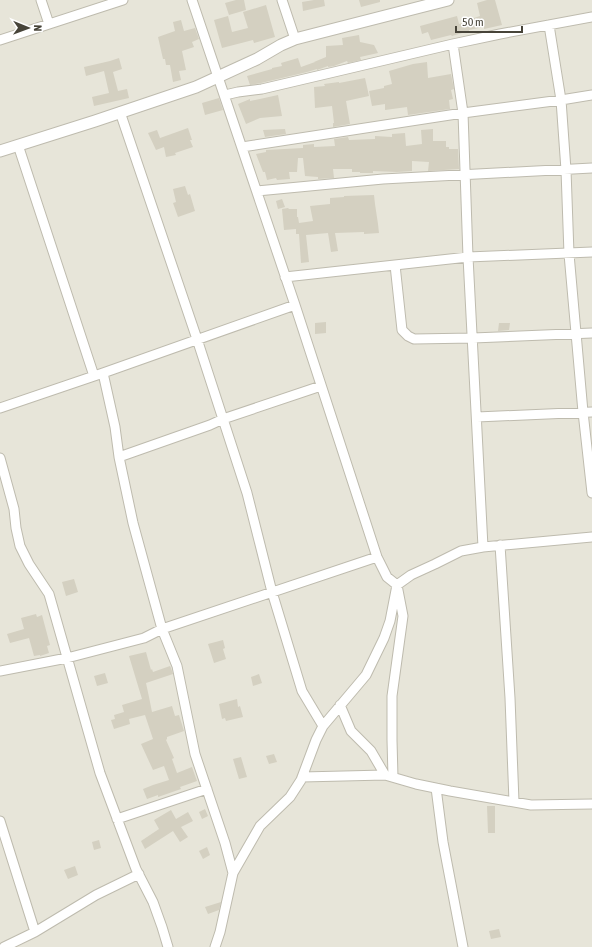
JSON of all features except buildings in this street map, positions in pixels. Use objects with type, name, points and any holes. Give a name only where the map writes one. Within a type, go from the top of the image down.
[{"type":"street","points":[[41,0],[49,24]]},
{"type":"street","points":[[0,40],[123,0]]},
{"type":"street","points":[[192,0],[295,305],[376,557],[387,577],[397,585],[403,616],[392,696],[392,740],[389,776]]},
{"type":"street","points":[[282,0],[295,39]]},
{"type":"street","points":[[0,151],[196,87],[257,59],[281,45],[295,39],[448,0]]},
{"type":"street","points":[[225,95],[262,89],[500,34],[592,17]]},
{"type":"street","points":[[549,25],[561,100],[576,333],[587,412],[592,493]]},
{"type":"street","points":[[453,44],[463,113],[468,257],[477,417],[482,547]]},
{"type":"street","points":[[242,147],[592,95]]},
{"type":"street","points":[[120,112],[197,339],[247,493],[272,592],[302,692],[323,726]]},
{"type":"street","points":[[18,145],[94,376]]},
{"type":"street","points":[[256,191],[383,179],[592,168]]},
{"type":"street","points":[[285,277],[468,257],[592,252]]},
{"type":"street","points":[[395,265],[402,330],[414,339],[592,333]]},
{"type":"street","points":[[0,408],[295,305]]},
{"type":"street","points":[[103,373],[133,523],[162,629],[177,666],[195,754],[225,843],[233,873]]},
{"type":"street","points":[[119,457],[223,419],[321,386]]},
{"type":"street","points":[[477,417],[587,412]]},
{"type":"street","points":[[0,458],[14,509],[20,546],[29,564],[49,594],[100,773],[139,874],[153,902],[168,947]]},
{"type":"street","points":[[215,947],[220,932],[233,873],[260,826],[290,797],[302,777],[323,726],[366,675],[384,638],[390,621],[397,585],[410,575],[461,551],[500,545],[592,537]]},
{"type":"street","points":[[500,545],[510,698],[514,802]]},
{"type":"street","points":[[0,671],[67,658],[144,638],[162,629],[376,557]]},
{"type":"street","points":[[340,705],[351,731],[371,751],[389,776]]},
{"type":"street","points":[[302,777],[389,776],[416,784],[531,805],[592,804]]},
{"type":"street","points":[[436,788],[443,842],[463,947]]},
{"type":"street","points":[[117,819],[207,789]]},
{"type":"street","points":[[0,820],[35,932]]},
{"type":"street","points":[[4,947],[35,932],[96,895],[139,874]]},
{"type":"shaded area","points":[[0,0],[592,0],[592,947],[0,947]]}]
